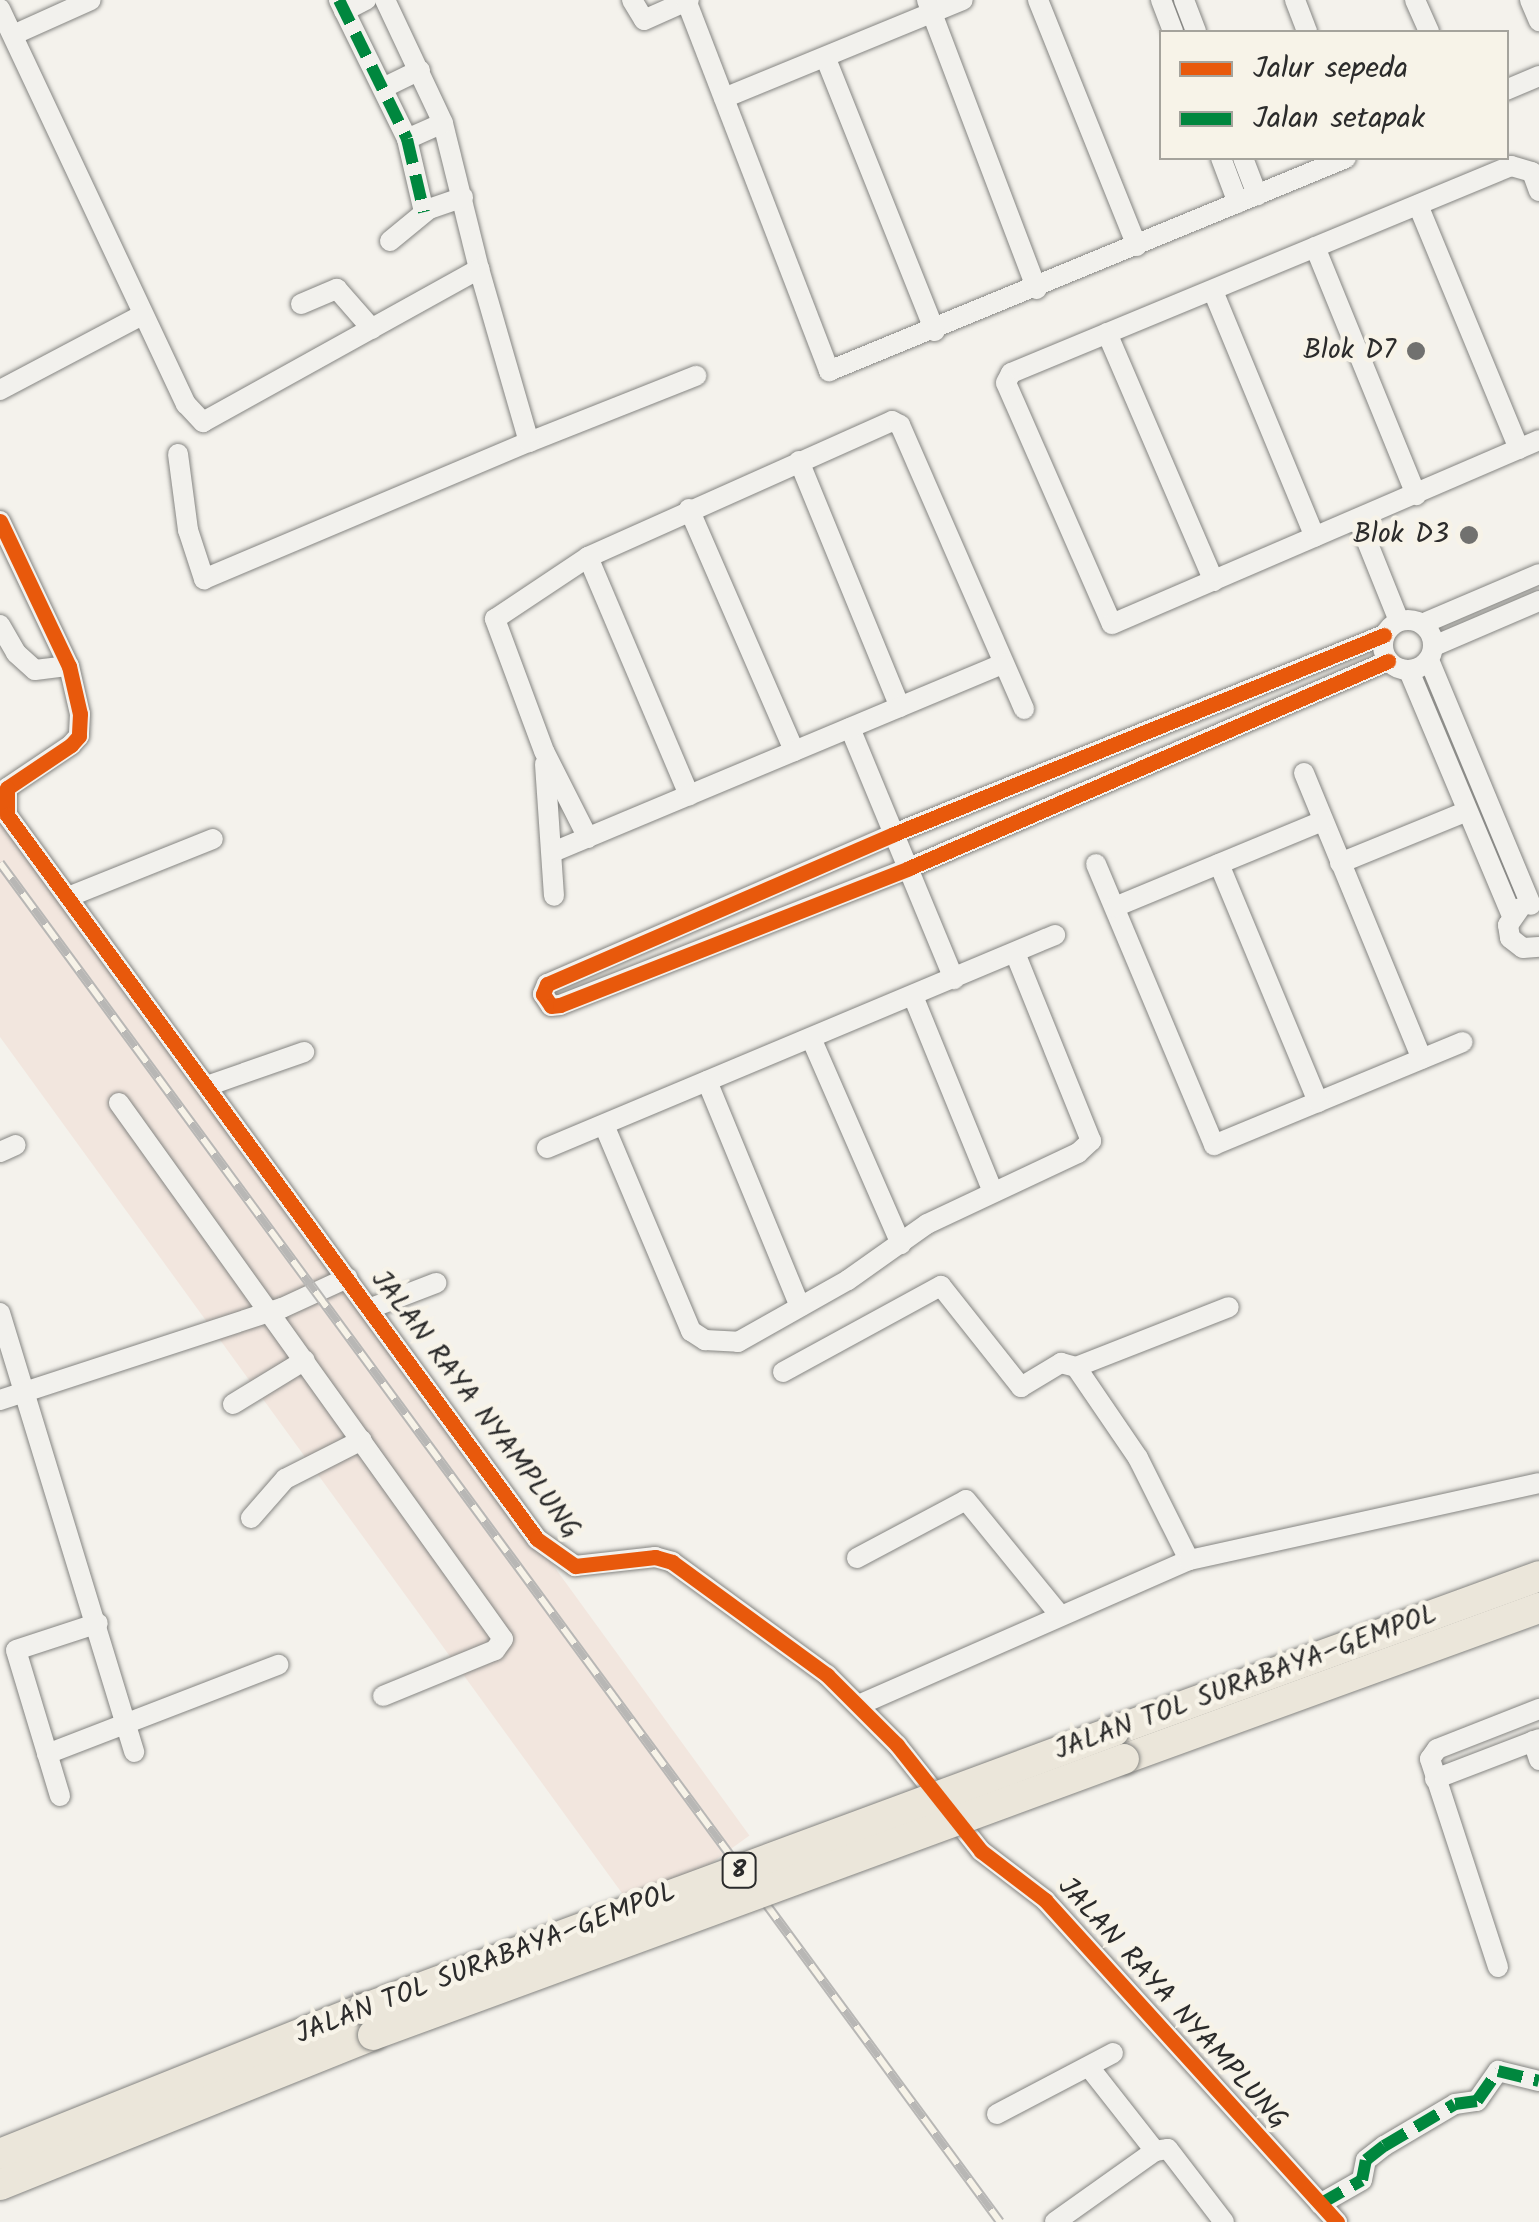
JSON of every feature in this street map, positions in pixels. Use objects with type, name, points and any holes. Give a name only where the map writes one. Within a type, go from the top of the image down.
[{"type":"highway","name":"JALAN TOL SURABAYA–GEMPOL","points":[[0,2154],[1119,1745],[1539,1576]]},
{"type":"highway","name":"JALAN TOL SURABAYA–GEMPOL","points":[[1119,1745],[1539,1608]]},
{"type":"highway","name":"JALAN TOL SURABAYA–GEMPOL","points":[[0,2185],[368,2022]]},
{"type":"street","points":[[13,35],[91,0]]},
{"type":"street","points":[[385,0],[399,81],[422,132],[440,206]]},
{"type":"street","points":[[632,0],[644,20],[687,0],[826,368],[836,372],[1341,160]]},
{"type":"street","points":[[724,98],[826,59],[930,7],[963,0]]},
{"type":"street","points":[[1038,0],[1137,246]]},
{"type":"street","points":[[1160,0],[1172,30]]},
{"type":"street","points":[[1184,0],[1195,30]]},
{"type":"street","points":[[1295,0],[1306,30]]},
{"type":"street","points":[[1416,0],[1427,30]]},
{"type":"street","points":[[1530,0],[1539,21]]},
{"type":"street","points":[[352,4],[399,81],[422,132],[440,206],[479,269],[529,442]]},
{"type":"street","points":[[930,7],[1037,289]]},
{"type":"street","points":[[0,9],[190,411],[210,420],[361,313],[479,269]]},
{"type":"street","points":[[826,59],[936,332]]},
{"type":"street","points":[[1509,89],[1539,76]]},
{"type":"street","points":[[1222,160],[1248,199]]},
{"type":"street","points":[[1242,160],[1248,199]]},
{"type":"street","points":[[1418,205],[1529,445],[1116,624],[1098,602],[1006,384],[1011,373],[1213,291],[1315,247],[1418,205],[1517,165],[1532,172],[1539,190]]},
{"type":"street","points":[[390,241],[440,206]]},
{"type":"street","points":[[1315,247],[1416,495]]},
{"type":"street","points":[[301,304],[337,289],[361,313]]},
{"type":"street","points":[[1213,291],[1315,537]]},
{"type":"street","points":[[0,390],[142,315]]},
{"type":"street","points":[[1107,333],[1214,581]]},
{"type":"street","points":[[178,454],[188,530],[214,574],[696,376]]},
{"type":"street","points":[[588,838],[544,752],[493,623],[588,557],[689,508],[897,422],[1024,709]]},
{"type":"street","points":[[799,461],[900,707]]},
{"type":"street","points":[[689,508],[794,751]]},
{"type":"street","points":[[1358,519],[1392,628],[1388,661]]},
{"type":"street","points":[[0,521],[69,666],[35,670],[16,653],[0,626]]},
{"type":"street","points":[[588,557],[690,795]]},
{"type":"street","points":[[1527,910],[1465,812],[1409,671],[1388,661],[909,868],[560,1005],[546,1002],[547,984],[894,834],[1392,628],[1422,624],[1539,574]]},
{"type":"street","points":[[1409,671],[1432,654],[1539,602]]},
{"type":"street","points":[[1422,624],[1527,910]]},
{"type":"street","points":[[553,852],[1003,664]]},
{"type":"street","name":"JALAN RAYA NYAMPLUNG","points":[[69,666],[80,714],[79,736],[15,779],[2,799],[10,821],[552,1555],[575,1566],[655,1557],[672,1562],[860,1704],[981,1851],[1045,1900],[1337,2222]]},
{"type":"street","points":[[850,728],[954,979]]},
{"type":"street","points":[[544,752],[554,896]]},
{"type":"street","points":[[1304,773],[1422,1059]]},
{"type":"street","points":[[1340,862],[1465,812]]},
{"type":"street","points":[[1115,907],[1323,821]]},
{"type":"street","points":[[68,897],[213,839]]},
{"type":"street","points":[[1096,864],[1214,1145],[1463,1042]]},
{"type":"street","points":[[1219,864],[1318,1102]]},
{"type":"street","points":[[1527,910],[1508,925],[1516,946],[1539,946]]},
{"type":"street","points":[[548,1148],[1055,936]]},
{"type":"street","points":[[604,1124],[690,1331],[732,1344],[993,1192],[1078,1153],[1092,1136],[1015,953]]},
{"type":"street","points":[[913,996],[993,1192]]},
{"type":"street","points":[[811,1038],[901,1244]]},
{"type":"street","points":[[207,1086],[304,1052]]},
{"type":"street","points":[[708,1082],[800,1307]]},
{"type":"street","points":[[119,1103],[504,1643],[383,1696]]},
{"type":"street","points":[[0,1400],[271,1312],[347,1278]]},
{"type":"street","points":[[371,1308],[436,1283]]},
{"type":"street","points":[[782,1372],[942,1286],[1016,1385],[1026,1386],[1061,1363],[1076,1367],[1229,1306]]},
{"type":"street","points":[[0,1313],[134,1752]]},
{"type":"street","points":[[232,1404],[305,1360]]},
{"type":"street","points":[[1076,1367],[1138,1458],[1189,1560]]},
{"type":"street","points":[[252,1518],[285,1480],[362,1440]]},
{"type":"street","points":[[860,1704],[1096,1596],[1189,1560],[1539,1483]]},
{"type":"street","points":[[858,1558],[966,1500],[1062,1613]]},
{"type":"street","points":[[60,1796],[16,1650],[98,1624]]},
{"type":"street","points":[[47,1754],[278,1665]]},
{"type":"street","points":[[1498,1967],[1435,1779],[1434,1751],[1539,1709]]},
{"type":"street","points":[[1435,1779],[1537,1747]]},
{"type":"street","points":[[997,2114],[1113,2054]]},
{"type":"street","points":[[1088,2067],[1155,2151]]},
{"type":"street","points":[[1320,2204],[1362,2180],[1366,2160],[1384,2146],[1455,2104],[1478,2098],[1501,2070],[1539,2081]]},
{"type":"street","points":[[1055,2222],[1155,2151],[1168,2149],[1224,2222]]},
{"type":"shaded area","points":[[0,804],[749,1835],[639,1916],[0,1037]]},
{"type":"railway","points":[[0,863],[1000,2222]]},
{"type":"marked path","points":[[339,0],[407,139],[424,212]]},
{"type":"marked path","points":[[1320,2204],[1362,2180],[1366,2160],[1384,2146],[1455,2104],[1477,2101],[1498,2071],[1539,2081]]},
{"type":"cycle path","points":[[0,521],[69,666],[80,714],[79,736],[71,745],[7,788],[7,815],[537,1539],[575,1566],[655,1557],[672,1562],[827,1675],[897,1745],[981,1851],[1045,1900],[1337,2222]]},
{"type":"cycle path","points":[[1384,635],[894,834],[547,984],[543,994],[551,1006],[560,1005],[909,868],[1388,661]]},
{"type":"place","name":"Blok D7","points":[[1416,351]]},
{"type":"place","name":"Blok D3","points":[[1469,535]]}]
